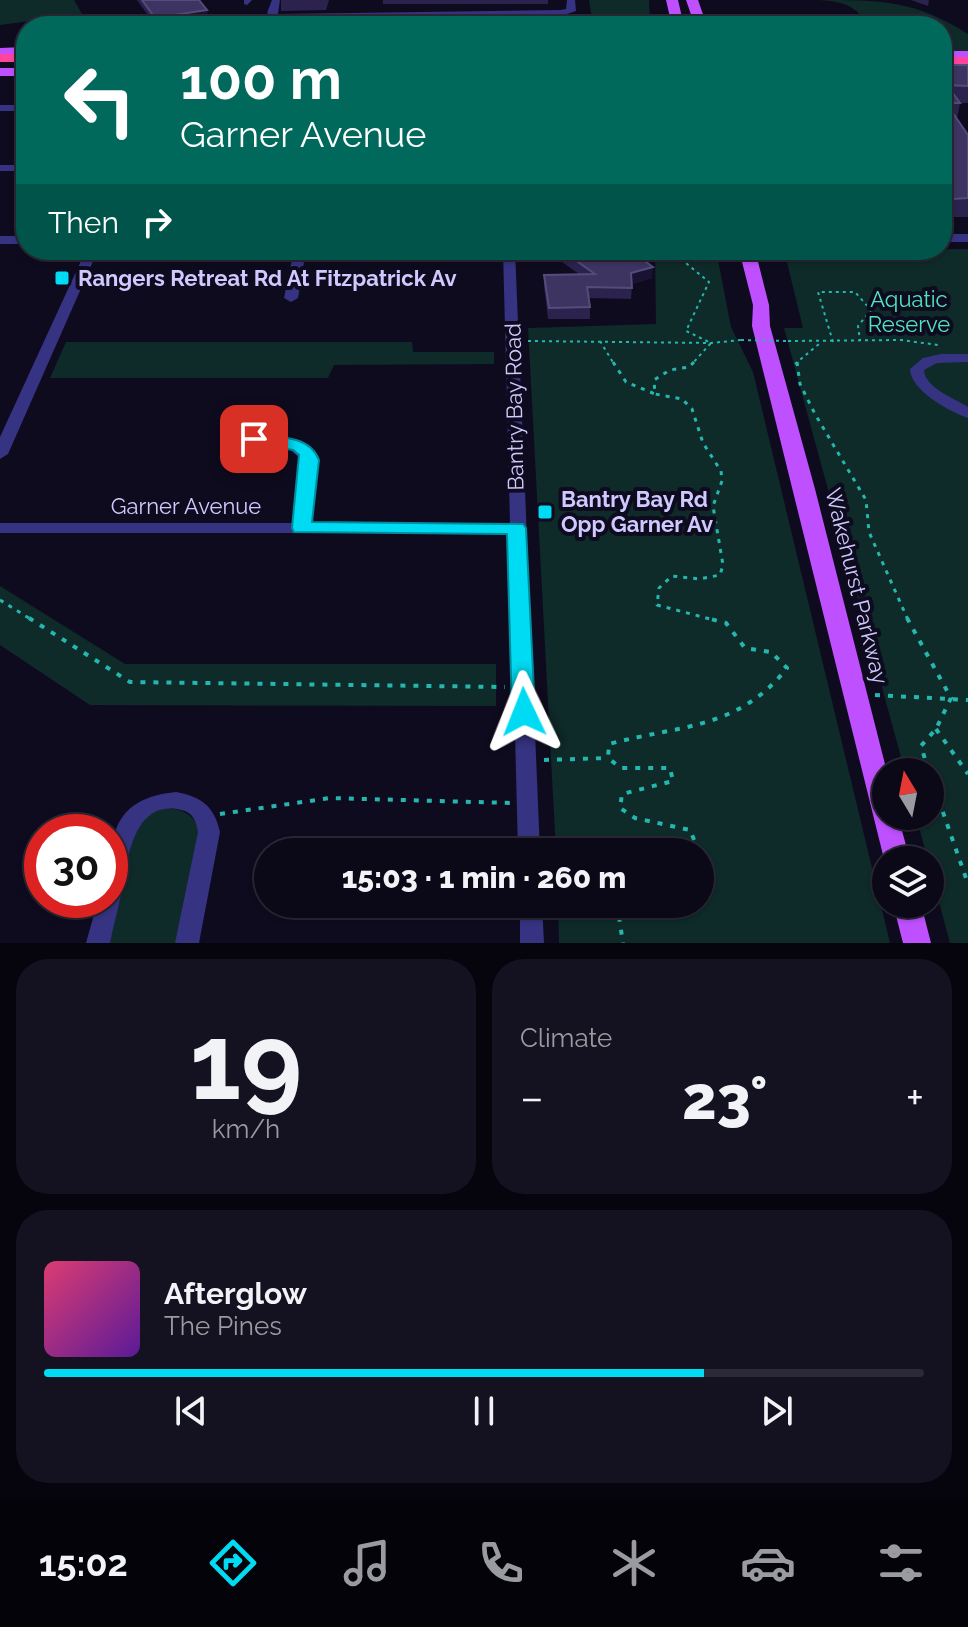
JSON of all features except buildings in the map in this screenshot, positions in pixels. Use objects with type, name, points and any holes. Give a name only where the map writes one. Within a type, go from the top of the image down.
[{"type":"main road","name":"Wakehurst Parkway","points":[[746,260],[751,333],[855,695],[893,846]]},
{"type":"main road","points":[[911,918],[917,943]]},
{"type":"street","points":[[366,10],[561,13],[571,10],[571,0]]},
{"type":"street","points":[[352,16],[366,10],[417,6]]},
{"type":"street","points":[[366,10],[543,9]]},
{"type":"street","points":[[0,454],[87,260]]},
{"type":"street","points":[[291,298],[298,260]]},
{"type":"street","name":"Bantry Bay Road","points":[[509,260],[528,838]]},
{"type":"street","points":[[968,358],[939,357],[923,362],[917,369],[917,377],[926,388],[968,413]]},
{"type":"street","points":[[254,439],[298,446],[307,452],[310,460],[301,528]]},
{"type":"street","name":"Garner Avenue","points":[[0,528],[517,528]]},
{"type":"street","points":[[128,829],[136,816],[159,802],[185,801],[204,812],[209,832],[187,943]]},
{"type":"street","points":[[98,943],[104,918]]},
{"type":"street","points":[[531,918],[532,943]]},
{"type":"path","points":[[682,260],[709,282],[686,331],[711,343]]},
{"type":"path","points":[[833,342],[818,292],[855,292],[871,310],[858,326],[860,340]]},
{"type":"path","points":[[512,341],[711,343],[751,333],[819,344],[860,340],[943,346]]},
{"type":"path","points":[[600,341],[626,382],[655,394],[682,399],[692,409],[703,443],[721,471],[722,481],[713,506],[723,565],[720,575],[699,579],[672,576],[659,588],[657,605],[726,623],[745,648],[771,652],[787,668],[764,698],[717,720],[609,744],[608,758]]},
{"type":"path","points":[[655,394],[654,380],[670,370],[689,367],[711,343]]},
{"type":"path","points":[[819,344],[795,363],[800,384],[846,471],[866,500],[869,532],[895,594],[951,698]]},
{"type":"path","points":[[0,600],[130,682],[523,688]]},
{"type":"path","points":[[855,695],[968,700]]},
{"type":"path","points":[[925,758],[921,746],[936,729],[951,698]]},
{"type":"path","points":[[936,729],[968,774]]},
{"type":"path","points":[[525,761],[608,758],[621,768],[670,768],[673,781],[622,794],[620,808],[635,818],[690,830],[693,838]]},
{"type":"path","points":[[204,812],[222,814],[330,798],[527,804]]},
{"type":"path","points":[[944,815],[968,884]]},
{"type":"path","points":[[619,918],[623,943]]},
{"type":"green space","points":[[0,0],[74,0],[82,14],[16,16],[16,23],[0,25]]},
{"type":"green space","points":[[589,0],[649,0],[650,16],[592,16]]},
{"type":"green space","points":[[818,0],[896,4],[935,16],[862,16],[848,6]]},
{"type":"green space","points":[[952,25],[968,34],[968,52],[952,52]]},
{"type":"green space","name":"Aquatic Reserve","points":[[952,249],[968,249],[968,943],[950,943],[943,918],[944,846],[924,846],[920,830],[944,830],[944,758],[901,758],[784,328],[803,328],[786,260],[952,260]]},
{"type":"green space","points":[[655,260],[718,260],[731,327],[753,372],[872,868],[872,918],[884,918],[890,943],[559,943],[558,918],[714,918],[714,838],[555,838],[528,328],[656,324]]},
{"type":"green space","points":[[66,342],[412,342],[413,352],[494,352],[494,364],[334,365],[328,378],[50,378]]},
{"type":"green space","points":[[0,586],[125,664],[496,664],[496,706],[90,705],[0,645]]},
{"type":"green space","points":[[161,808],[175,809],[194,820],[201,832],[178,943],[106,943],[112,918],[128,918],[128,850],[131,837],[142,819]]},
{"type":"place","name":"Rangers Retreat Rd At Fitzpatrick Av","points":[[62,278]]},
{"type":"place","name":"Bantry Bay Rd Opp Garner Av","points":[[545,512]]},
{"type":"route","points":[[254,439],[298,446],[307,452],[310,460],[301,528],[517,528],[524,712]]}]
